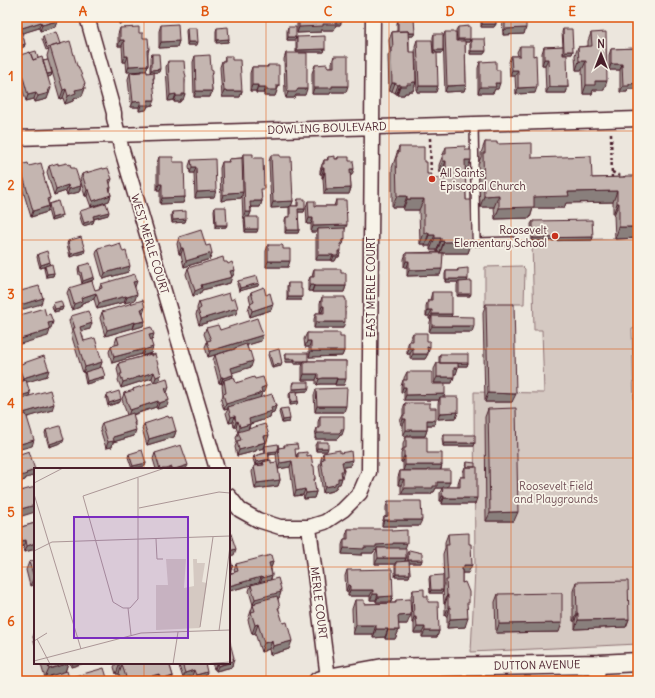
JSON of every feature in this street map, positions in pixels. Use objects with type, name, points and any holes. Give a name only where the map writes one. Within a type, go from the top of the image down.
[{"type":"street","name":"WEST MERLE COURT","points":[[87,17],[114,113],[123,154],[217,468]]},
{"type":"street","name":"EAST MERLE COURT","points":[[309,527],[324,522],[343,510],[360,493],[369,472],[373,17]]},
{"type":"street","name":"DOWLING BOULEVARD","points":[[17,138],[638,119]]},
{"type":"street","points":[[230,497],[240,510],[258,520],[280,527],[309,527]]},
{"type":"street","name":"MERLE COURT","points":[[309,527],[323,680]]},
{"type":"street","name":"DUTTON AVENUE","points":[[323,680],[383,668],[597,672],[638,662]]},
{"type":"lane","points":[[474,124],[476,242],[512,241]]},
{"type":"path","points":[[611,120],[612,183]]},
{"type":"path","points":[[430,126],[431,181]]},
{"type":"path","points":[[612,172],[625,178],[625,182],[632,180]]},
{"type":"green space","name":"Roosevelt Field and Playgrounds","points":[[638,238],[638,328],[632,329],[634,408],[638,408],[638,644],[471,652],[475,569],[474,392],[544,393],[542,330],[534,330],[532,241]]},
{"type":"green space","points":[[522,266],[525,269],[524,304],[513,304],[485,312],[485,267]]},
{"type":"building","points":[[18,17],[56,17],[57,21],[42,25],[41,22],[22,28]]},
{"type":"building","points":[[343,17],[343,19],[336,19],[336,24],[299,27],[299,18]]},
{"type":"building","points":[[482,17],[495,17],[496,24],[482,24]]},
{"type":"building","points":[[505,17],[526,17],[526,28],[505,29]]},
{"type":"building","points":[[414,19],[415,33],[398,31],[398,20]]},
{"type":"building","points":[[178,24],[179,41],[161,42],[161,25]]},
{"type":"building","points":[[470,26],[470,39],[458,39],[458,27]]},
{"type":"building","points":[[139,27],[139,33],[143,33],[143,38],[148,38],[148,65],[129,66],[128,56],[125,56],[124,40],[120,40],[120,28]]},
{"type":"building","points":[[228,27],[229,39],[217,40],[217,28]]},
{"type":"building","points":[[288,27],[296,27],[296,37],[288,37]]},
{"type":"building","points":[[187,28],[197,28],[198,42],[188,42]]},
{"type":"building","points":[[563,29],[572,29],[573,51],[564,51]]},
{"type":"building","points":[[408,31],[409,52],[415,52],[416,82],[407,84],[407,86],[400,86],[400,84],[398,85],[392,83],[392,32]]},
{"type":"building","points":[[22,32],[25,44],[17,47],[17,34]]},
{"type":"building","points":[[56,32],[60,44],[47,48],[43,36]]},
{"type":"building","points":[[445,32],[456,32],[456,41],[465,41],[466,85],[447,86]]},
{"type":"building","points":[[606,32],[607,81],[595,81],[595,85],[586,85],[586,61],[579,61],[578,47],[592,46],[591,33]]},
{"type":"building","points":[[434,34],[443,34],[443,50],[434,50]]},
{"type":"building","points":[[325,36],[325,49],[297,50],[297,37]]},
{"type":"building","points":[[471,39],[485,39],[486,51],[471,51]]},
{"type":"building","points":[[417,40],[432,40],[433,53],[437,53],[438,86],[419,86]]},
{"type":"building","points":[[70,41],[77,66],[85,83],[85,88],[75,90],[76,93],[68,96],[66,89],[63,90],[50,47]]},
{"type":"building","points":[[520,46],[533,46],[533,56],[536,55],[537,87],[518,88],[518,70],[512,70],[511,56],[520,56]]},
{"type":"building","points":[[563,46],[563,55],[567,55],[568,87],[549,87],[548,59],[544,59],[544,47]]},
{"type":"building","points":[[638,48],[638,83],[623,86],[622,64],[611,64],[611,49]]},
{"type":"building","points":[[36,51],[38,58],[33,60],[30,53]]},
{"type":"building","points":[[30,52],[33,60],[42,57],[51,88],[48,89],[49,93],[38,96],[36,93],[28,95],[17,56]]},
{"type":"building","points":[[286,53],[307,53],[307,89],[298,89],[296,92],[288,92]]},
{"type":"building","points":[[152,54],[159,54],[160,69],[151,70]]},
{"type":"building","points":[[210,55],[211,69],[213,70],[211,75],[212,91],[196,91],[195,56]]},
{"type":"building","points":[[225,56],[232,56],[232,60],[240,60],[242,91],[224,91],[222,61],[225,61]]},
{"type":"building","points":[[334,56],[348,56],[348,86],[314,88],[315,65],[327,64],[327,67],[334,67]]},
{"type":"building","points":[[48,60],[52,73],[47,74],[43,61]]},
{"type":"building","points":[[168,61],[184,61],[186,76],[185,94],[182,94],[182,96],[176,96],[176,94],[170,95]]},
{"type":"building","points":[[496,61],[496,70],[500,70],[500,83],[495,83],[496,87],[480,87],[480,62]]},
{"type":"building","points":[[268,65],[279,65],[279,85],[277,85],[277,90],[266,90],[266,87],[252,85],[252,67],[268,67]]},
{"type":"building","points":[[147,71],[147,73],[154,72],[153,78],[155,100],[148,100],[148,105],[141,105],[141,101],[133,102],[130,73]]},
{"type":"building","points":[[485,142],[497,142],[497,144],[532,143],[532,158],[591,156],[592,178],[637,176],[638,227],[619,227],[619,203],[617,203],[617,191],[568,192],[569,196],[534,197],[534,207],[499,208],[499,195],[484,196],[483,153],[485,153]]},
{"type":"building","points":[[465,146],[465,150],[471,150],[471,160],[465,160],[466,200],[471,200],[472,241],[444,242],[441,241],[441,238],[435,238],[435,235],[424,233],[424,199],[407,199],[407,196],[397,196],[396,157],[397,153],[399,153],[399,147],[424,147],[424,162],[427,162],[427,174],[431,174],[431,178],[446,178],[446,161],[443,161],[443,154],[446,154],[446,147]]},
{"type":"building","points":[[243,154],[253,154],[253,158],[263,158],[264,189],[261,189],[262,201],[250,202],[251,212],[245,212]]},
{"type":"building","points":[[271,155],[291,157],[293,201],[273,202]]},
{"type":"building","points":[[335,156],[335,159],[338,159],[338,157],[349,157],[349,161],[353,161],[354,169],[350,169],[351,188],[326,189],[325,172],[324,168],[322,168],[322,164],[324,164],[324,160],[328,160],[328,157]]},
{"type":"building","points":[[159,157],[173,157],[173,162],[184,162],[185,197],[162,198],[162,184],[159,184]]},
{"type":"building","points":[[242,158],[243,192],[228,193],[223,195],[222,162],[229,162],[229,159]]},
{"type":"building","points":[[215,159],[216,191],[197,192],[196,167],[192,167],[191,160]]},
{"type":"building","points":[[28,163],[29,166],[41,163],[50,198],[47,199],[49,206],[33,211],[20,165]]},
{"type":"building","points":[[58,163],[58,165],[67,163],[68,165],[70,164],[71,168],[75,168],[81,186],[69,189],[68,185],[56,189],[49,166]]},
{"type":"building","points":[[108,168],[112,179],[109,180],[111,195],[93,201],[89,190],[87,190],[82,174]]},
{"type":"building","points":[[17,176],[21,189],[17,190]]},
{"type":"building","points":[[298,199],[305,199],[305,209],[298,209],[299,230],[286,230],[286,217],[290,217],[290,206],[298,206]]},
{"type":"building","points":[[336,200],[346,200],[347,225],[313,226],[313,218],[309,218],[308,201],[315,201],[315,206],[336,206]]},
{"type":"building","points":[[58,201],[62,215],[52,218],[49,204]]},
{"type":"building","points":[[106,203],[109,212],[93,216],[94,220],[84,223],[80,211]]},
{"type":"building","points":[[215,207],[226,207],[227,225],[216,225]]},
{"type":"building","points":[[186,211],[186,219],[173,220],[172,212]]},
{"type":"building","points":[[245,217],[258,217],[258,229],[246,229]]},
{"type":"building","points":[[592,220],[593,237],[533,238],[533,221]]},
{"type":"building","points":[[345,228],[345,238],[341,243],[341,251],[338,251],[337,256],[318,255],[318,229]]},
{"type":"building","points":[[201,230],[206,246],[210,245],[212,253],[186,261],[179,237]]},
{"type":"building","points":[[81,237],[85,250],[71,254],[68,241]]},
{"type":"building","points":[[120,243],[123,252],[126,251],[130,266],[105,273],[98,248]]},
{"type":"building","points":[[268,245],[282,245],[283,249],[290,249],[290,261],[268,261]]},
{"type":"building","points":[[47,251],[50,262],[41,265],[38,254]]},
{"type":"building","points":[[406,253],[443,253],[442,269],[409,270],[409,261],[406,261]]},
{"type":"building","points":[[223,257],[224,262],[227,262],[228,264],[232,262],[235,270],[230,271],[232,277],[201,285],[202,288],[195,291],[188,268]]},
{"type":"building","points":[[90,263],[94,277],[83,281],[79,266]]},
{"type":"building","points":[[52,264],[54,273],[47,274],[45,266]]},
{"type":"building","points":[[468,268],[468,279],[446,279],[446,271],[458,271],[458,269]]},
{"type":"building","points":[[314,269],[341,269],[341,273],[346,273],[346,286],[310,285],[310,277],[314,277]]},
{"type":"building","points":[[135,274],[137,281],[133,282],[137,294],[99,303],[96,293],[81,298],[82,301],[74,304],[69,288],[92,281],[95,290],[102,288],[101,284]]},
{"type":"building","points":[[257,276],[259,283],[240,288],[238,281]]},
{"type":"building","points":[[471,281],[471,294],[459,294],[459,282]]},
{"type":"building","points":[[288,283],[301,283],[302,297],[288,297]]},
{"type":"building","points":[[39,286],[43,298],[17,306],[17,292]]},
{"type":"building","points":[[264,287],[266,295],[270,293],[273,304],[252,311],[250,304],[254,302],[251,292]]},
{"type":"building","points":[[432,292],[452,292],[452,314],[432,314],[432,310],[428,310],[428,300],[432,300]]},
{"type":"building","points":[[229,293],[231,300],[235,298],[238,308],[201,319],[198,310],[201,308],[199,302]]},
{"type":"building","points":[[322,297],[345,297],[345,322],[316,322],[316,313],[324,313]]},
{"type":"building","points":[[143,300],[145,308],[141,309],[145,321],[135,322],[107,330],[102,312]]},
{"type":"building","points":[[61,301],[63,307],[55,309],[53,303]]},
{"type":"building","points":[[486,304],[514,304],[516,394],[488,393]]},
{"type":"building","points":[[44,308],[46,315],[50,314],[53,322],[48,323],[50,330],[17,340],[17,316]]},
{"type":"building","points":[[88,311],[92,323],[80,327],[84,341],[95,338],[102,362],[85,367],[73,328],[75,328],[71,316]]},
{"type":"building","points":[[432,316],[474,317],[474,326],[432,326]]},
{"type":"building","points":[[257,318],[263,335],[210,351],[207,341],[211,340],[206,328],[218,325],[220,330]]},
{"type":"building","points":[[151,327],[154,334],[149,335],[153,347],[114,357],[111,346],[119,344],[117,337]]},
{"type":"building","points":[[307,333],[340,333],[340,337],[344,337],[344,351],[311,351],[311,341],[307,341]]},
{"type":"building","points":[[413,333],[427,333],[427,341],[430,341],[430,347],[427,347],[428,354],[413,354],[413,348],[409,348],[409,341],[413,341]]},
{"type":"building","points":[[246,344],[253,361],[231,368],[233,375],[223,378],[221,377],[215,355]]},
{"type":"building","points":[[279,349],[282,363],[273,366],[269,352]]},
{"type":"building","points":[[286,353],[308,353],[308,361],[286,359]]},
{"type":"building","points":[[151,354],[151,356],[155,354],[161,375],[156,377],[154,372],[123,382],[120,374],[122,374],[119,363]]},
{"type":"building","points":[[440,354],[468,354],[468,363],[440,363]]},
{"type":"building","points":[[44,356],[49,370],[23,378],[18,365]]},
{"type":"building","points":[[304,361],[346,361],[346,379],[319,379],[318,374],[304,374]]},
{"type":"building","points":[[437,363],[458,363],[458,368],[454,368],[454,377],[437,377]]},
{"type":"building","points":[[102,367],[105,376],[87,381],[85,372]]},
{"type":"building","points":[[407,372],[432,372],[432,384],[445,384],[445,394],[406,395],[406,387],[403,387],[403,380],[407,380]]},
{"type":"building","points":[[234,377],[236,383],[254,377],[255,379],[263,377],[266,386],[261,388],[262,392],[259,394],[226,404],[223,394],[226,393],[224,380]]},
{"type":"building","points":[[167,378],[169,387],[165,388],[169,400],[159,403],[158,401],[130,410],[124,393]]},
{"type":"building","points":[[26,380],[30,393],[17,397],[17,383]]},
{"type":"building","points":[[293,382],[309,382],[309,388],[293,389]]},
{"type":"building","points":[[347,388],[346,406],[317,406],[316,389]]},
{"type":"building","points":[[50,390],[54,404],[23,413],[19,399]]},
{"type":"building","points":[[119,391],[121,399],[109,403],[107,395]]},
{"type":"building","points":[[297,391],[298,401],[291,402],[290,392]]},
{"type":"building","points":[[272,394],[276,406],[271,408],[272,411],[249,419],[250,424],[240,427],[238,421],[236,422],[235,416],[231,417],[228,407]]},
{"type":"building","points":[[440,397],[458,397],[458,412],[440,413]]},
{"type":"building","points":[[405,403],[430,403],[430,408],[436,408],[436,420],[427,420],[427,430],[406,430],[406,419],[403,419],[403,415],[405,415]]},
{"type":"building","points":[[288,408],[290,419],[283,420],[280,409]]},
{"type":"building","points":[[516,408],[518,512],[490,513],[488,409]]},
{"type":"building","points":[[133,413],[136,430],[113,437],[114,441],[108,442],[102,423]]},
{"type":"building","points":[[26,414],[34,440],[17,445],[17,417]]},
{"type":"building","points":[[168,416],[169,418],[172,417],[176,431],[149,439],[144,424]]},
{"type":"building","points":[[320,416],[344,416],[344,429],[341,429],[339,433],[317,433],[317,428],[320,428]]},
{"type":"building","points":[[265,424],[269,435],[264,436],[266,442],[239,450],[237,441],[241,440],[238,432]]},
{"type":"building","points":[[60,426],[64,439],[50,444],[46,430]]},
{"type":"building","points":[[444,435],[475,435],[475,443],[444,443]]},
{"type":"building","points":[[406,437],[427,437],[427,453],[442,453],[442,465],[405,465],[404,448],[406,448]]},
{"type":"building","points":[[317,442],[328,442],[328,448],[317,448]]},
{"type":"building","points":[[278,444],[279,448],[277,451],[268,452],[269,459],[256,462],[254,456],[266,453],[265,446]]},
{"type":"building","points":[[297,444],[298,449],[295,449],[296,457],[298,457],[298,453],[307,452],[307,456],[311,455],[314,466],[316,492],[306,493],[305,489],[296,491],[292,461],[280,463],[278,448],[285,447],[284,445]]},
{"type":"building","points":[[181,445],[188,465],[178,468],[160,468],[155,453]]},
{"type":"building","points":[[142,450],[146,463],[133,466],[129,454]]},
{"type":"building","points":[[340,450],[340,453],[351,451],[352,460],[342,462],[344,471],[341,471],[342,478],[338,478],[338,482],[335,483],[335,485],[325,487],[321,460],[324,459],[323,453]]},
{"type":"building","points":[[29,451],[34,470],[26,473],[27,474],[17,476],[17,455]]},
{"type":"building","points":[[271,460],[271,463],[277,462],[280,480],[257,483],[254,466],[264,465],[263,462]]},
{"type":"building","points":[[467,462],[475,463],[475,467],[467,467]]},
{"type":"building","points":[[465,467],[477,467],[477,498],[444,498],[444,496],[442,496],[443,487],[460,487],[460,477],[465,477]]},
{"type":"building","points":[[450,470],[450,482],[437,482],[437,486],[433,486],[433,488],[404,488],[404,479],[400,479],[400,471]]},
{"type":"building","points":[[34,487],[34,505],[21,509],[22,511],[17,512],[17,492]]},
{"type":"building","points":[[388,501],[421,501],[422,520],[384,520],[384,517],[388,516]]},
{"type":"building","points":[[34,523],[34,543],[27,546],[26,540],[22,541],[18,528]]},
{"type":"building","points":[[348,529],[392,529],[392,531],[407,530],[407,543],[376,545],[376,547],[364,547],[364,549],[344,548],[344,539],[348,539]]},
{"type":"building","points":[[230,531],[236,549],[230,551]]},
{"type":"building","points":[[469,533],[472,565],[464,565],[462,568],[462,583],[465,582],[469,592],[469,603],[467,603],[468,618],[450,619],[450,607],[448,607],[446,580],[448,580],[446,545],[449,545],[448,534]]},
{"type":"building","points":[[377,548],[406,548],[406,558],[378,558]]},
{"type":"building","points":[[409,550],[422,553],[422,560],[408,560]]},
{"type":"building","points":[[271,555],[273,562],[269,563],[272,575],[230,586],[230,574],[238,571],[236,564]]},
{"type":"building","points":[[230,558],[233,567],[230,568]]},
{"type":"building","points":[[34,560],[34,577],[29,562]]},
{"type":"building","points":[[409,561],[410,574],[396,574],[396,562]]},
{"type":"building","points":[[392,569],[393,596],[378,597],[378,594],[373,594],[373,590],[350,590],[350,585],[348,585],[347,570]]},
{"type":"building","points":[[443,575],[443,590],[431,590],[430,576]]},
{"type":"building","points":[[278,578],[281,592],[255,599],[251,585]]},
{"type":"building","points":[[628,581],[629,619],[578,620],[576,582]]},
{"type":"building","points":[[424,589],[424,596],[428,596],[428,602],[438,602],[439,631],[425,631],[425,627],[417,627],[416,617],[414,617],[413,590]]},
{"type":"building","points":[[562,593],[562,623],[499,624],[498,594]]},
{"type":"building","points":[[277,596],[280,607],[278,608],[283,623],[287,622],[292,641],[273,646],[272,641],[264,643],[258,624],[255,625],[251,612],[255,611],[253,605],[256,604],[256,602]]},
{"type":"building","points":[[410,599],[411,615],[398,616],[399,630],[376,629],[376,625],[356,625],[355,600],[364,600],[364,604],[396,603],[396,600]]},
{"type":"building","points":[[230,643],[234,658],[234,661],[230,662]]},
{"type":"building","points":[[47,664],[65,664],[49,669]]},
{"type":"building","points":[[119,664],[169,664],[173,676],[161,680],[159,674],[138,681],[124,681],[123,678],[126,677],[122,665],[119,666]]},
{"type":"building","points":[[182,664],[205,664],[207,672],[196,675],[194,670],[185,673]]},
{"type":"building","points":[[104,668],[108,681],[51,681],[50,676],[67,671],[69,678]]},
{"type":"place","name":"All Saints Episcopal Church","points":[[432,179]]},
{"type":"place","name":"Roosevelt Elementary School","points":[[555,236]]}]
